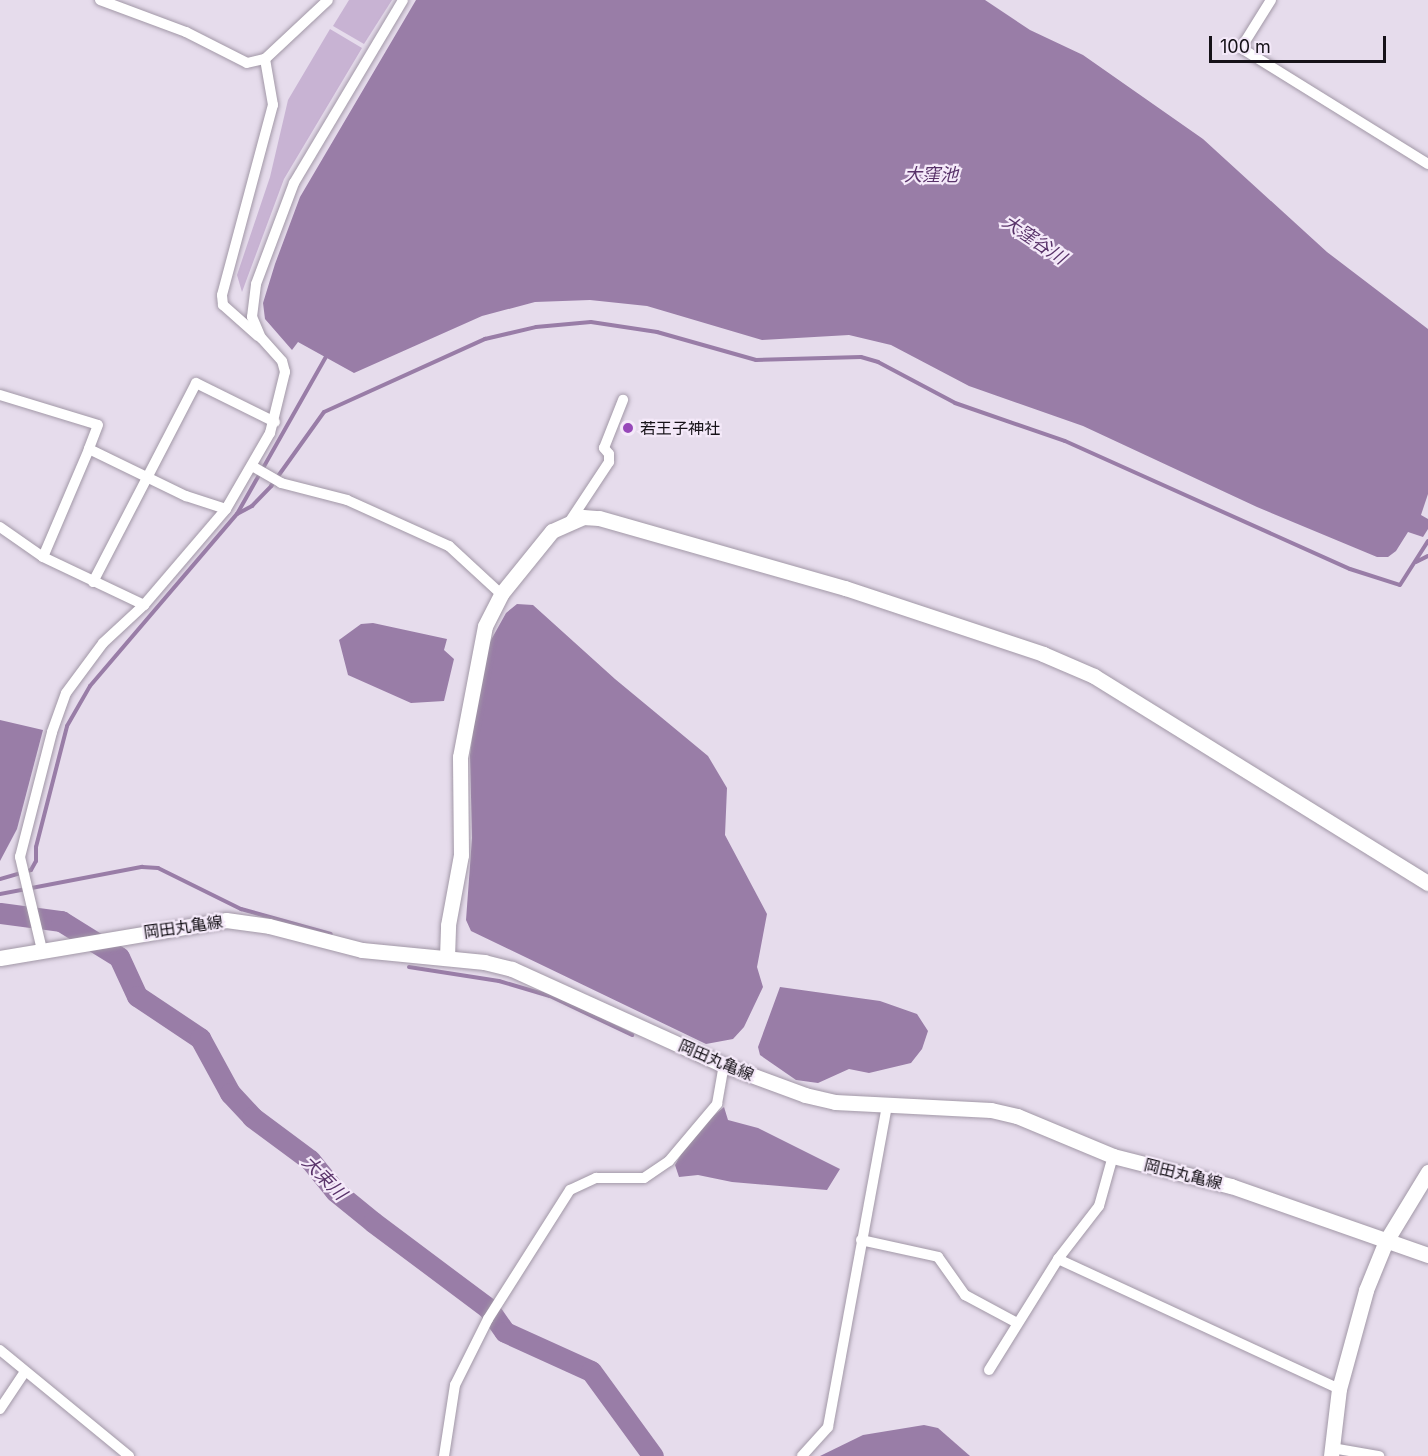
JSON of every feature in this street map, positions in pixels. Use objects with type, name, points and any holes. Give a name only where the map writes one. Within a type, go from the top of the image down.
[{"type":"street","points":[[100,0],[186,32],[247,63],[265,59],[328,0]]},
{"type":"street","points":[[261,338],[252,317],[256,284],[294,183],[403,0]]},
{"type":"street","points":[[1271,0],[1241,48],[1428,164]]},
{"type":"street","points":[[42,950],[24,881],[52,732],[66,693],[103,643],[144,605],[226,509],[253,467],[275,422],[285,372],[282,361],[261,338],[223,305],[222,295],[273,105],[265,59]]},
{"type":"street","points":[[93,582],[196,383],[275,422]]},
{"type":"street","points":[[0,395],[98,425],[43,557]]},
{"type":"street","points":[[570,521],[609,462],[609,454],[604,448],[623,400]]},
{"type":"street","points":[[89,449],[147,477],[226,509]]},
{"type":"street","points":[[253,467],[274,479],[347,500],[449,546],[501,594]]},
{"type":"street","points":[[447,957],[448,925],[461,855],[460,757],[485,626],[501,594],[552,531],[570,521],[599,518],[845,588],[1043,654],[1128,694],[1428,883]]},
{"type":"street","points":[[0,527],[43,557],[144,605]]},
{"type":"street","name":"岡田丸亀線","points":[[0,958],[105,938],[226,920],[269,926],[362,950],[447,957],[512,969],[724,1065],[805,1095],[887,1107],[991,1110],[1017,1116],[1113,1156],[1231,1186],[1428,1255]]},
{"type":"street","points":[[444,1456],[455,1385],[491,1315],[570,1190],[596,1178],[644,1178],[669,1161],[717,1104],[724,1065]]},
{"type":"street","points":[[802,1456],[828,1427],[887,1107]]},
{"type":"street","points":[[989,1370],[1058,1259],[1099,1206],[1113,1156]]},
{"type":"street","points":[[1379,1456],[1332,1452],[1339,1389],[1354,1324],[1386,1241],[1428,1172]]},
{"type":"street","points":[[861,1240],[938,1257],[965,1295],[1017,1323]]},
{"type":"street","points":[[1058,1259],[1339,1389]]},
{"type":"street","points":[[0,1350],[24,1373],[129,1456]]},
{"type":"street","points":[[0,1409],[24,1373]]},
{"type":"shaded area","points":[[349,0],[392,0],[364,44],[333,26]]},
{"type":"shaded area","points":[[330,29],[362,48],[284,179],[242,292],[237,275],[270,177],[288,100]]},
{"type":"water","name":"大窪池","points":[[416,0],[985,0],[1030,30],[1083,55],[1203,139],[1327,252],[1428,329],[1428,494],[1421,515],[1428,519],[1428,529],[1423,537],[1408,532],[1396,551],[1388,557],[1377,557],[1257,507],[1083,426],[969,386],[891,345],[849,335],[762,340],[647,306],[590,300],[535,302],[482,316],[354,373],[298,342],[292,350],[265,319],[263,303],[275,264],[300,197]]},
{"type":"water","points":[[517,604],[533,605],[615,679],[708,756],[727,788],[725,835],[767,914],[757,967],[763,987],[744,1027],[733,1039],[706,1044],[471,931],[466,920],[472,838],[470,755],[475,716],[486,649],[506,613]]},
{"type":"water","points":[[373,623],[447,639],[444,650],[454,659],[444,701],[411,703],[348,675],[339,640],[361,624]]},
{"type":"water","points":[[0,720],[43,730],[17,829],[0,861]]},
{"type":"water","points":[[780,987],[880,1001],[917,1014],[928,1031],[922,1049],[911,1063],[869,1073],[849,1069],[818,1083],[796,1080],[760,1055],[758,1047]]},
{"type":"water","points":[[724,1107],[728,1120],[758,1128],[840,1169],[827,1190],[732,1182],[698,1175],[679,1177],[675,1165],[694,1132]]},
{"type":"water","points":[[924,1425],[938,1428],[970,1456],[820,1456],[863,1435]]},
{"type":"waterway","points":[[237,514],[252,506],[271,486],[324,412],[485,339],[536,327],[591,322],[657,332],[756,360],[861,357],[878,362],[955,403],[1065,441],[1350,569],[1400,585],[1428,541]]},
{"type":"waterway","points":[[0,879],[31,870],[36,861],[36,847],[67,726],[90,686],[237,514],[328,353]]},
{"type":"waterway","points":[[1416,562],[1428,556]]},
{"type":"waterway","points":[[0,894],[142,867],[158,868],[241,909],[331,934]]},
{"type":"waterway","name":"大束川","points":[[0,913],[61,921],[119,957],[137,996],[200,1038],[230,1093],[252,1117],[310,1160],[335,1191],[373,1222],[488,1308],[505,1332],[591,1371],[653,1456]]},
{"type":"waterway","points":[[409,967],[499,981],[550,996],[632,1035]]},
{"type":"place","name":"若王子神社","points":[[628,428]]},
{"type":"water label","name":"大窪谷川","points":[[1034,240]]}]
